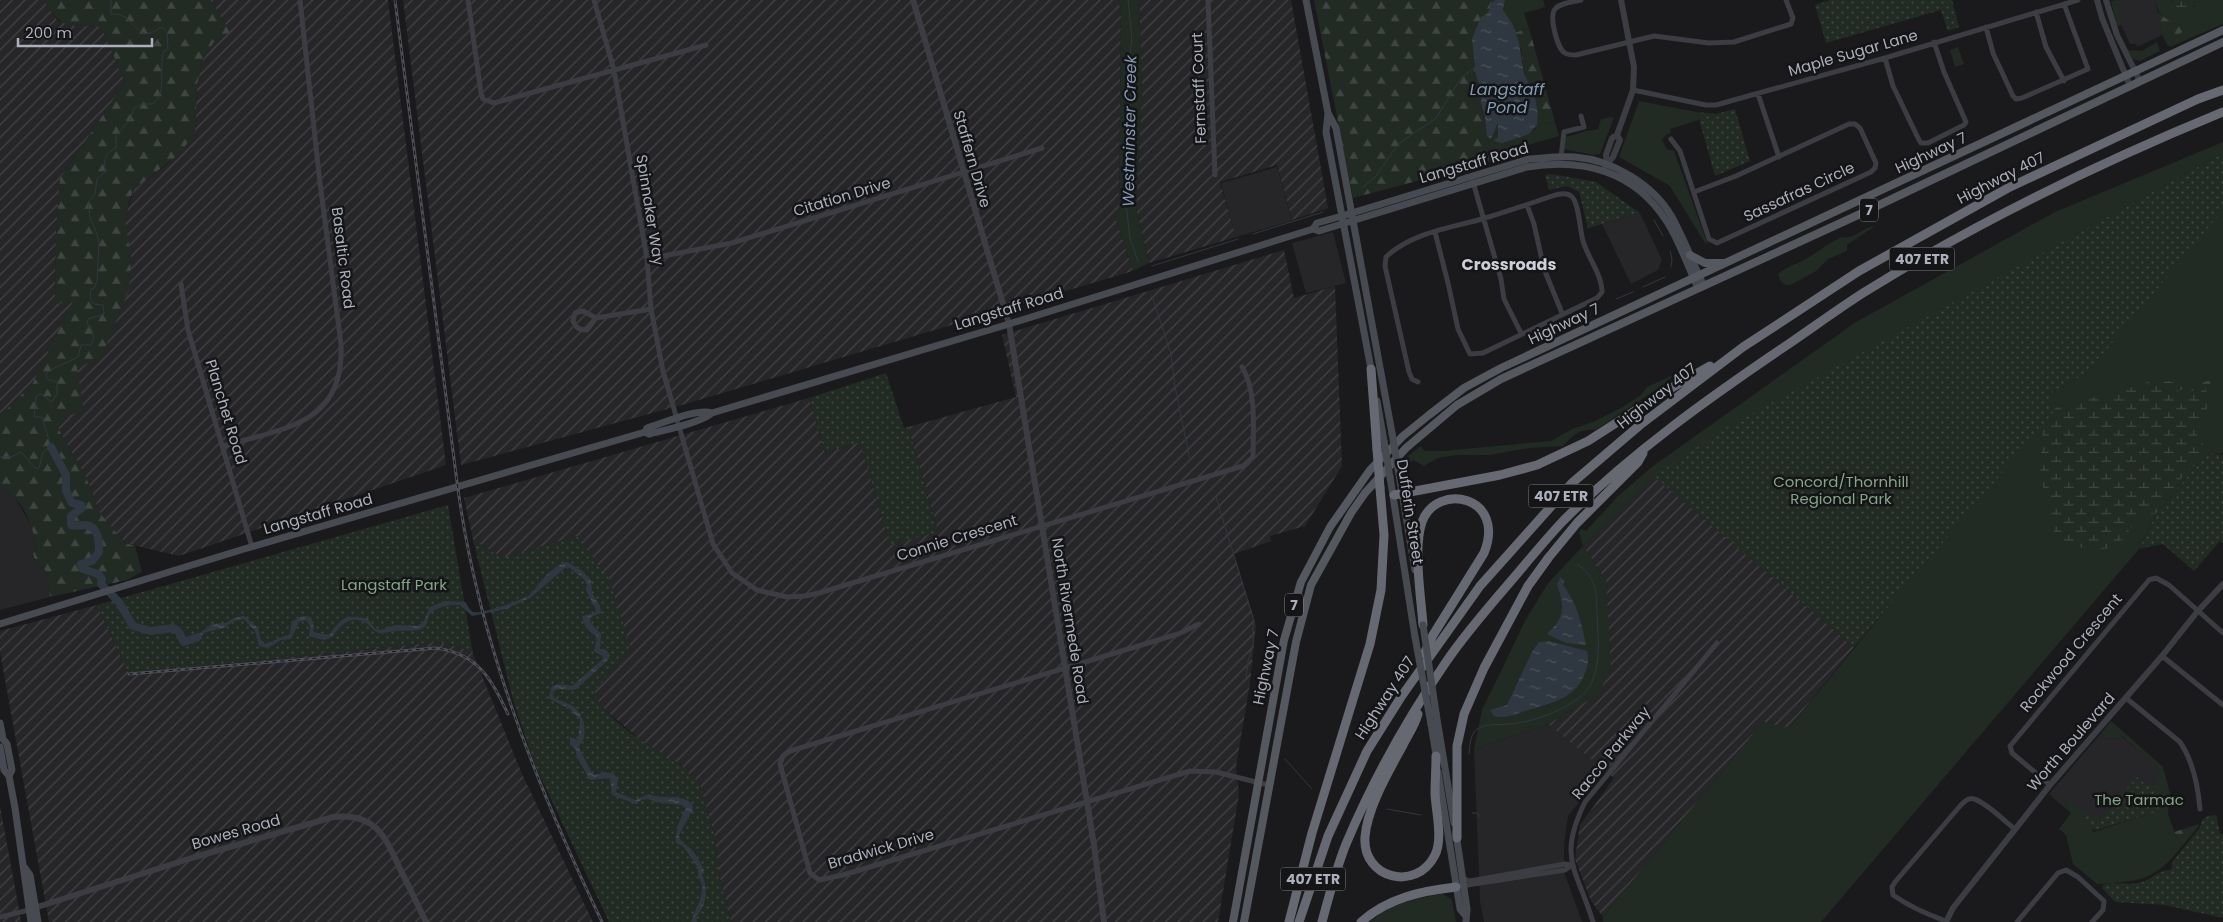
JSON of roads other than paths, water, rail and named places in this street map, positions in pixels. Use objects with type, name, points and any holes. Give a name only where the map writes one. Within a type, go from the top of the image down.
[{"type":"highway","name":"Highway 407","points":[[1300,922],[1328,836],[1367,751],[1413,679],[1480,586],[1572,484],[1640,425],[1743,347],[1859,271],[2008,188],[2223,90]]},
{"type":"highway","name":"407 ETR","points":[[1322,922],[1345,846],[1388,757],[1447,660],[1561,523],[1646,448],[1704,401],[1863,293],[1966,233],[2144,145],[2223,112]]},
{"type":"highway","points":[[1398,494],[1500,475],[1537,465],[1575,449],[1661,394],[1743,347]]},
{"type":"highway","points":[[1289,922],[1312,833],[1370,644],[1381,590],[1384,535],[1371,370]]},
{"type":"highway","points":[[1456,838],[1456,746],[1464,714],[1484,668],[1528,586],[1549,557],[1577,523],[1638,462],[1646,448]]},
{"type":"highway","points":[[1413,679],[1433,635],[1484,553],[1489,540],[1489,527],[1484,513],[1469,501],[1443,500],[1431,507],[1423,520],[1419,550],[1423,625]]},
{"type":"highway","points":[[1421,702],[1416,721],[1386,779],[1369,818],[1365,838],[1367,853],[1376,868],[1388,875],[1401,879],[1413,876],[1434,857],[1438,840],[1436,756]]},
{"type":"highway","points":[[1361,922],[1373,911],[1388,903],[1422,892],[1460,884]]},
{"type":"main road","name":"Dufferin Street","points":[[1306,0],[1328,113],[1326,132],[1390,477],[1398,494],[1423,625],[1456,838],[1460,910],[1465,919]]},
{"type":"main road","name":"Highway 7","points":[[1233,922],[1284,640],[1301,582],[1330,527],[1370,470],[1403,436],[1464,388],[1501,368],[2135,73],[2223,30]]},
{"type":"main road","name":"Highway 7","points":[[1244,922],[1296,642],[1311,585],[1334,540],[1365,493],[1406,448],[1457,405],[1501,379],[2223,42]]},
{"type":"main road","name":"Dufferin Street","points":[[1328,113],[1336,128],[1392,433],[1398,469],[1398,494],[1416,637],[1460,884]]},
{"type":"main road","name":"Langstaff Road","points":[[0,624],[252,547],[645,432],[649,434],[678,422],[708,416],[712,413],[1009,324],[1313,229],[1319,231],[1342,219],[1472,179],[1529,159],[1561,157],[1593,160],[1622,178],[1658,209],[1701,287]]},
{"type":"main road","name":"Langstaff Road","points":[[1472,179],[1547,164],[1572,164],[1625,172],[1648,189],[1671,215],[1690,255],[1696,277]]},
{"type":"main road","points":[[1690,255],[1710,264],[1731,262]]},
{"type":"main road","points":[[0,722],[1,744],[7,744],[12,770],[9,776],[25,868],[24,876],[32,909],[38,922]]},
{"type":"main road","points":[[31,922],[32,909]]},
{"type":"street","name":"Basaltic Road","points":[[223,446],[309,419],[326,403],[333,392],[342,364],[300,0]]},
{"type":"street","points":[[468,0],[481,93],[483,99],[488,102],[494,103],[706,45]]},
{"type":"street","name":"Spinnaker Way","points":[[594,0],[614,70],[646,259],[651,309],[663,371],[678,422]]},
{"type":"street","name":"Staffern Drive","points":[[913,0],[962,171],[1009,324]]},
{"type":"street","name":"Fernstaff Court","points":[[1208,0],[1214,175]]},
{"type":"street","points":[[1581,0],[1559,6],[1555,9],[1552,17],[1561,50],[1566,54],[1576,55],[1654,36],[1709,43],[1734,42],[1791,24],[1792,18],[1786,0]]},
{"type":"street","points":[[1605,168],[1606,155],[1612,138],[1617,136],[1633,90],[1634,67],[1621,0]]},
{"type":"street","name":"Maple Sugar Lane","points":[[1633,90],[1706,105],[1716,104],[1885,58],[2078,0]]},
{"type":"street","points":[[2098,0],[2102,18],[2130,86]]},
{"type":"street","points":[[2106,0],[2117,35],[2140,82]]},
{"type":"street","points":[[1986,27],[1993,53],[2016,99],[2022,98],[2064,81],[2088,68],[2064,4]]},
{"type":"street","points":[[2036,12],[2046,47],[2064,81]]},
{"type":"street","points":[[1885,58],[1893,86],[1919,140],[1921,143],[1928,143],[1964,125],[1966,118],[1944,72],[1934,42]]},
{"type":"street","points":[[1758,94],[1779,157]]},
{"type":"street","points":[[1561,157],[1564,132],[1584,127],[1581,116]]},
{"type":"street","name":"Sassafras Circle","points":[[1671,139],[1680,151],[1709,239],[1717,243],[1871,172],[1875,168],[1876,163],[1860,128],[1855,124],[1849,124],[1736,176],[1694,192]]},
{"type":"street","name":"Citation Drive","points":[[646,259],[732,243],[878,200],[962,171],[1042,148]]},
{"type":"street","points":[[1472,179],[1484,218],[1504,299],[1521,333]]},
{"type":"street","points":[[1418,382],[1412,379],[1408,372],[1386,274],[1386,257],[1399,247],[1435,232],[1562,194],[1572,196],[1583,241],[1602,284],[1602,292],[1597,298],[1562,313],[1483,353],[1470,354],[1458,329],[1435,232]]},
{"type":"street","points":[[1527,205],[1534,224],[1544,269],[1562,313]]},
{"type":"street","name":"Planchet Road","points":[[181,284],[188,330],[252,547]]},
{"type":"street","points":[[596,318],[587,330],[580,330],[575,327],[573,321],[576,313],[583,311],[596,318],[651,309]]},
{"type":"street","name":"North Rivermede Road","points":[[1009,324],[1100,880],[1104,922]]},
{"type":"street","name":"Connie Crescent","points":[[678,422],[713,544],[732,573],[748,585],[768,594],[792,597],[818,593],[1243,466],[1252,457],[1253,441],[1249,378],[1242,367]]},
{"type":"street","name":"Rockwood Crescent","points":[[2050,785],[2012,753],[2010,746],[2142,587],[2153,578],[2161,580],[2197,612]]},
{"type":"street","name":"Worth Boulevard","points":[[1946,922],[1953,908],[2050,785],[2223,584]]},
{"type":"street","points":[[2197,612],[2223,633]]},
{"type":"street","name":"Bradwick Drive","points":[[1199,624],[1178,634],[796,749],[783,756],[780,764],[810,873],[819,880],[843,875],[1087,800],[1190,771],[1216,772],[1268,785]]},
{"type":"street","name":"Racco Parkway","points":[[1593,922],[1572,865],[1571,837],[1576,822],[1585,802],[1717,643]]},
{"type":"street","points":[[2162,656],[2223,705]]},
{"type":"street","points":[[2126,698],[2180,742],[2186,750],[2199,794],[2200,809]]},
{"type":"street","points":[[1946,922],[1904,903],[1893,895],[1892,886],[1960,806],[1969,799],[1973,798],[1981,803],[2015,829]]},
{"type":"street","name":"Bowes Road","points":[[0,917],[32,909],[195,857],[333,817],[350,816],[366,821],[384,836],[426,922]]},
{"type":"street","points":[[1460,884],[1561,870],[1572,865]]},
{"type":"street","points":[[2017,922],[2058,873],[2066,870],[2078,877],[2104,901],[2103,910],[2092,922]]},
{"type":"water","name":"Langstaff Pond","points":[[1495,0],[1505,0],[1503,10],[1512,23],[1519,42],[1524,74],[1535,96],[1538,114],[1537,125],[1529,134],[1502,143],[1493,141],[1498,137],[1498,123],[1491,139],[1487,136],[1480,86],[1476,76],[1472,39],[1481,17],[1488,13],[1491,4]]},
{"type":"water","points":[[567,562],[581,570],[591,580],[592,593],[600,606],[601,613],[591,617],[590,622],[601,634],[600,649],[605,649],[610,655],[607,661],[576,689],[557,690],[554,691],[553,696],[571,705],[578,711],[584,723],[584,738],[579,748],[592,773],[595,775],[604,772],[614,774],[618,779],[616,792],[635,800],[649,794],[683,799],[692,804],[693,809],[679,835],[682,842],[693,851],[704,870],[702,874],[706,891],[704,902],[696,917],[697,922],[691,922],[702,892],[698,868],[683,846],[676,843],[678,825],[686,808],[681,805],[655,802],[649,799],[641,800],[636,804],[612,795],[610,778],[590,780],[577,757],[575,748],[570,745],[570,737],[578,740],[580,720],[570,709],[550,699],[552,686],[559,684],[572,686],[603,659],[602,656],[594,651],[597,637],[587,628],[582,616],[595,613],[596,610],[586,590],[587,585],[584,579],[570,568],[565,568],[530,598],[506,609],[472,616],[460,605],[438,608],[428,616],[425,626],[414,631],[379,633],[366,623],[355,620],[346,622],[332,637],[324,640],[309,636],[310,626],[306,620],[299,622],[291,639],[281,640],[268,648],[259,646],[255,631],[244,619],[234,621],[224,628],[206,632],[195,642],[189,641],[212,624],[226,623],[234,618],[244,616],[258,628],[261,640],[265,644],[290,634],[292,621],[303,616],[311,617],[314,627],[313,632],[329,635],[341,620],[349,617],[368,619],[375,629],[380,630],[396,625],[418,626],[424,621],[430,607],[445,601],[465,602],[473,612],[477,612],[493,609],[522,599],[532,593],[552,570]]},
{"type":"water","points":[[1561,577],[1564,581],[1563,585],[1578,613],[1586,644],[1584,645],[1566,643],[1547,634],[1553,628],[1562,612],[1557,584]]},
{"type":"water","points":[[1549,641],[1587,651],[1587,668],[1577,687],[1555,702],[1511,716],[1494,716],[1490,710],[1507,705],[1532,652],[1539,642]]},
{"type":"waterway","points":[[0,457],[11,457],[21,452],[35,468],[39,468],[43,452],[51,447],[42,417],[34,417],[36,396],[41,394],[52,402],[57,394],[57,382],[47,379],[46,374],[50,370],[78,357],[81,345],[91,345],[94,337],[87,323],[88,319],[104,314],[103,305],[94,304],[90,298],[91,289],[94,288],[97,281],[99,243],[90,218],[88,202],[95,194],[97,179],[105,172],[107,155],[116,148],[116,135],[130,120],[134,108],[143,104],[153,104],[158,99],[160,93],[162,58],[164,51],[168,49],[167,32],[163,28],[148,34],[139,31],[128,19],[119,14],[111,14],[111,0]]},
{"type":"waterway","name":"Westminster Creek","points":[[1128,0],[1132,39],[1127,72],[1131,96],[1128,140],[1131,174],[1126,202],[1130,239],[1138,261]]},
{"type":"waterway","points":[[1362,188],[1376,176],[1398,144],[1436,118],[1461,78],[1475,67]]},
{"type":"waterway","points":[[1253,234],[1323,212]]},
{"type":"waterway","points":[[1654,220],[1663,236]]},
{"type":"waterway","points":[[1152,266],[1238,239]]},
{"type":"waterway","points":[[1670,251],[1671,267]]},
{"type":"waterway","points":[[1643,287],[1665,277]]},
{"type":"waterway","points":[[1616,299],[1633,292]]},
{"type":"waterway","name":"Westminster Creek","points":[[1152,296],[1171,354],[1175,387],[1190,460]]},
{"type":"waterway","points":[[51,447],[66,475],[66,491],[72,503],[81,505],[82,508],[71,516],[71,525],[90,526],[96,532],[99,552],[92,561],[81,564],[83,569],[98,574],[102,579],[101,584],[118,601],[133,626],[151,631],[173,628],[178,631],[184,642],[198,637]]},
{"type":"waterway","name":"Westminster Creek","points":[[1216,497],[1253,618],[1253,645],[1248,661],[1246,680]]},
{"type":"waterway","points":[[1469,754],[1473,735],[1479,728],[1488,725],[1520,723],[1544,716],[1568,705],[1578,698],[1592,682],[1597,666],[1598,648],[1596,592],[1588,574],[1577,564]]},
{"type":"waterway","name":"Westminster Creek","points":[[1285,759],[1312,789]]},
{"type":"waterway","name":"Westminster Creek","points":[[1387,809],[1421,815]]},
{"type":"waterway","name":"Westminster Creek","points":[[1472,813],[1478,813],[1479,817]]},
{"type":"railway","points":[[395,0],[466,540],[494,652],[512,708],[554,816],[602,922]]},
{"type":"railway","points":[[129,674],[436,648],[463,656],[482,670],[496,690],[508,714]]},
{"type":"district","name":"Crossroads","points":[[1509,264]]},
{"type":"park label","name":"Concord/Thornhill Regional Park","points":[[1841,490]]},
{"type":"park label","name":"Langstaff Park","points":[[394,585]]},
{"type":"park label","name":"The Tarmac","points":[[2139,800]]}]
